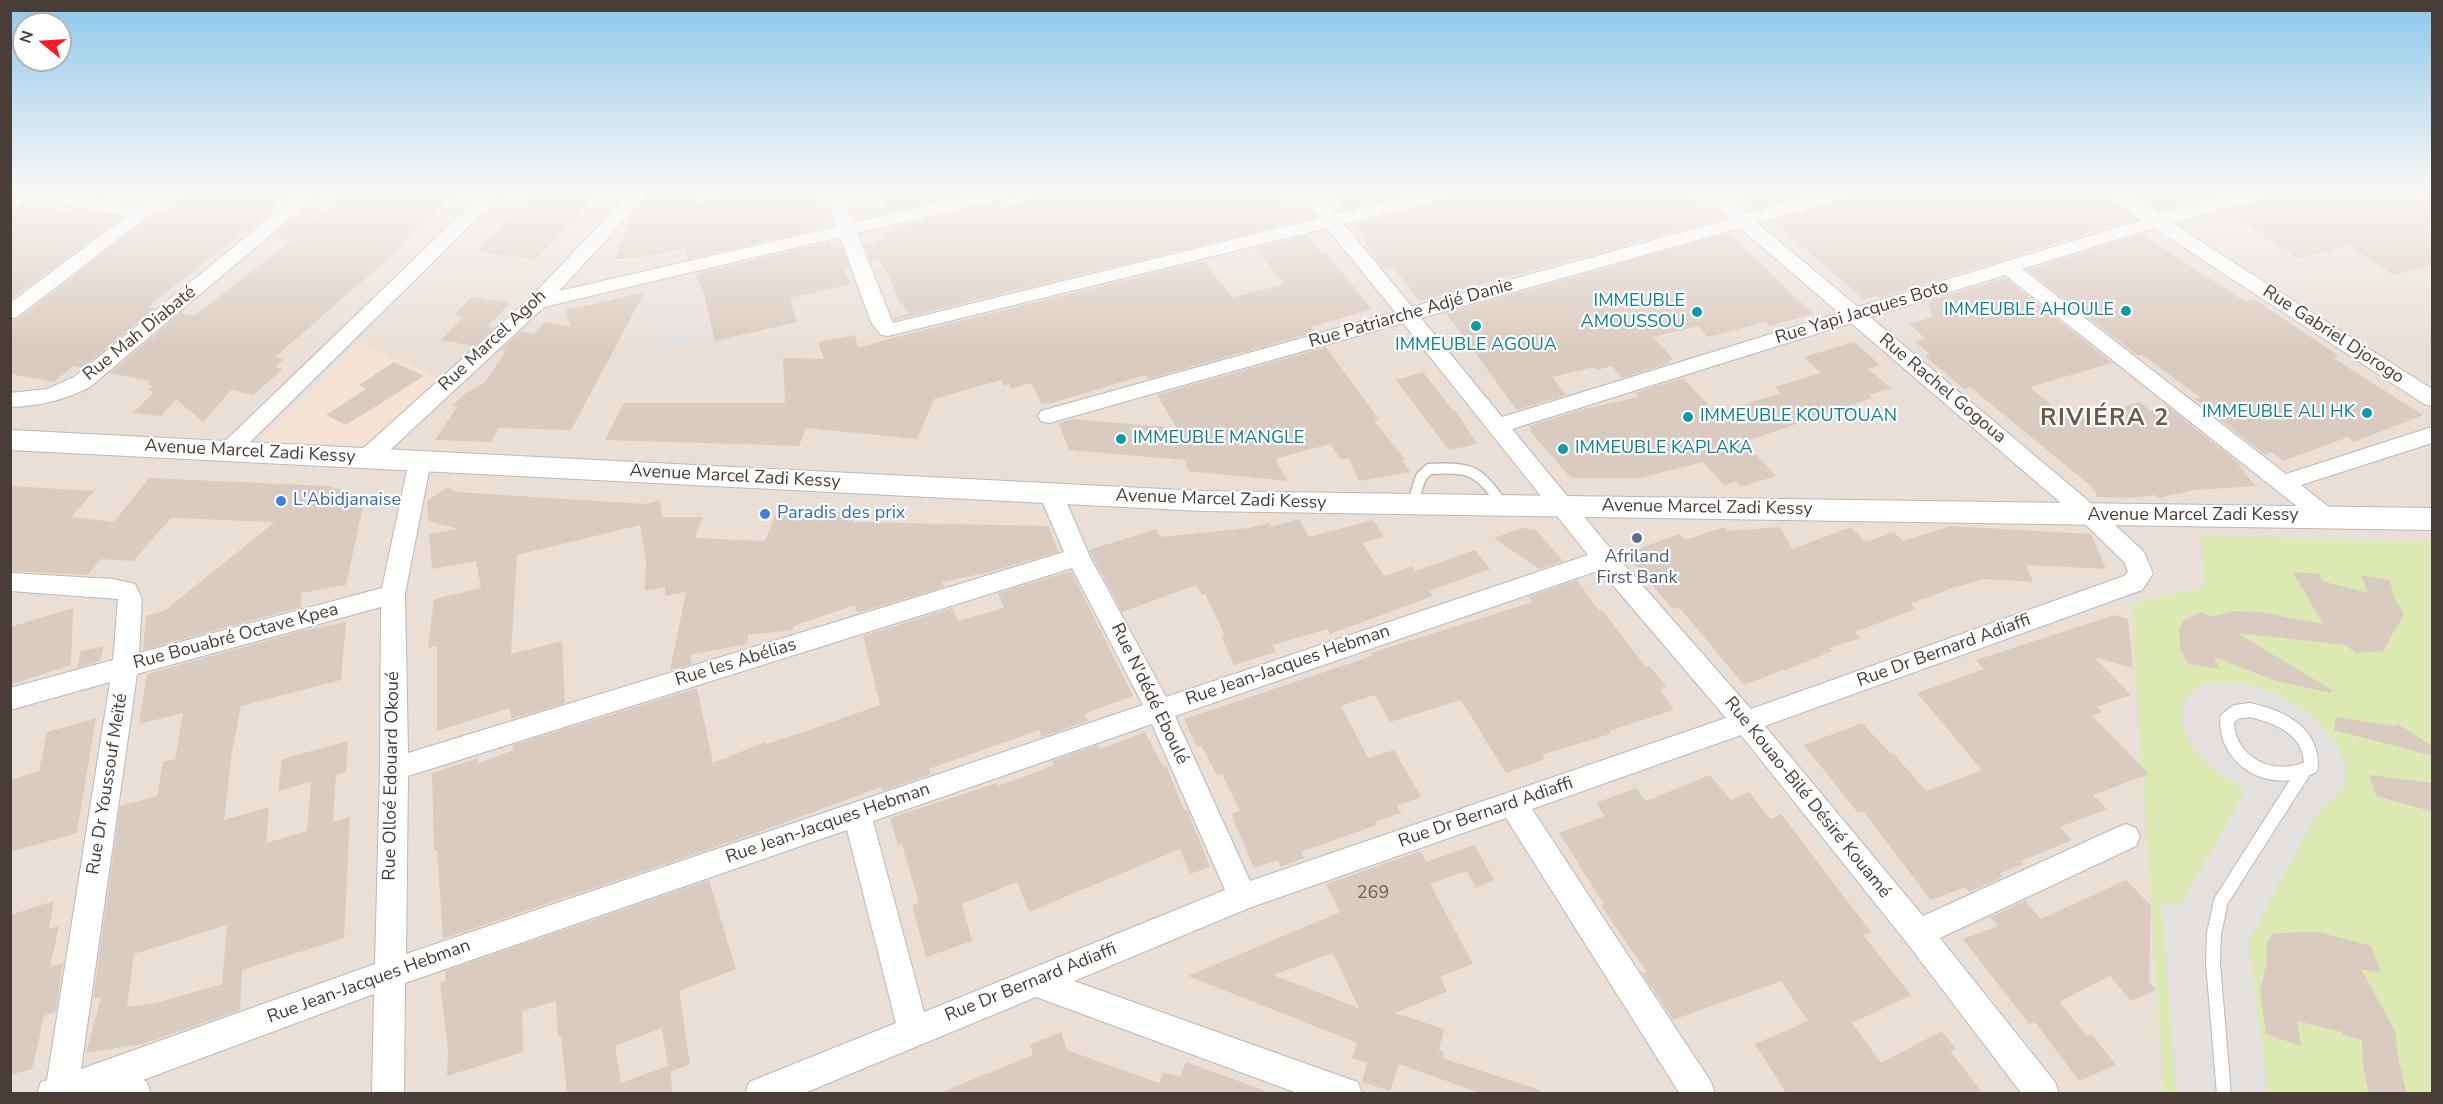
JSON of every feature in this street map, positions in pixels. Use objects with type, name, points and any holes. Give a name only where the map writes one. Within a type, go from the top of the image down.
[{"type":"street","points":[[10,312],[100,245]]},
{"type":"street","name":"Rue Mah Diabaté","points":[[10,400],[42,399],[65,392],[82,382],[249,245]]},
{"type":"street","points":[[229,450],[440,245]]},
{"type":"street","name":"Rue Marcel Agoh","points":[[367,458],[537,302],[591,245]]},
{"type":"street","points":[[537,302],[785,245]]},
{"type":"street","points":[[853,245],[881,322],[888,330],[1244,245]]},
{"type":"street","name":"Rue Kouao-Bilé Désiré Kouamé","points":[[1351,245],[1605,559],[1746,722],[1918,933],[2043,1094]]},
{"type":"street","name":"Rue Patriarche Adjé Danie","points":[[1049,416],[1659,245]]},
{"type":"street","name":"Rue Rachel Gogoua","points":[[1771,245],[2090,515]]},
{"type":"street","name":"Rue Yapi Jacques Boto","points":[[1498,426],[2080,245]]},
{"type":"street","name":"Rue Gabriel Djorogo","points":[[2193,245],[2433,399]]},
{"type":"street","points":[[2007,267],[2326,517]]},
{"type":"street","points":[[2283,483],[2433,435]]},
{"type":"street","name":"Avenue Marcel Zadi Kessy","points":[[10,440],[1202,501],[2433,519]]},
{"type":"street","name":"Rue Olloé Edouard Okoué","points":[[388,1094],[394,769],[393,594],[420,461]]},
{"type":"street","name":"Rue N'dédé Eboulé","points":[[1051,494],[1078,557],[1160,709],[1244,897]]},
{"type":"street","name":"Rue Dr Bernard Adiaffi","points":[[761,1094],[1033,981],[1244,897],[1746,722],[2133,583],[2141,574],[2135,558],[2090,515]]},
{"type":"street","name":"Rue les Abélias","points":[[394,769],[1078,557]]},
{"type":"street","name":"Rue Jean-Jacques Hebman","points":[[57,1092],[108,1077],[389,974],[1605,559]]},
{"type":"street","name":"Rue Dr Youssouf Meïté","points":[[10,582],[113,588],[126,591],[130,599],[125,668],[57,1092]]},
{"type":"street","name":"Rue Bouabré Octave Kpea","points":[[10,699],[393,594]]},
{"type":"street","points":[[1513,804],[1699,1094]]},
{"type":"street","points":[[857,815],[914,1032]]},
{"type":"street","points":[[1918,933],[2126,837]]},
{"type":"street","points":[[1033,981],[1346,1094]]},
{"type":"street","points":[[108,1077],[135,1094]]},
{"type":"lane","points":[[1412,504],[1421,477],[1429,469],[1465,467],[1479,473],[1504,506]]},
{"type":"lane","points":[[2224,1094],[2213,963],[2214,934],[2221,901],[2302,774],[2311,767],[2313,756],[2308,744],[2298,731],[2283,720],[2250,710],[2236,712],[2227,719],[2225,729],[2229,742],[2254,766],[2271,773],[2288,776],[2302,774]]},
{"type":"shaded area","name":"RIVIÉRA 2","points":[[10,245],[2432,245],[2432,1093],[11,1093]]},
{"type":"shaded area","points":[[693,281],[707,337],[655,352],[648,292]]},
{"type":"shaded area","points":[[360,341],[440,380],[367,445],[258,441]]},
{"type":"shaded area","points":[[2222,681],[2252,685],[2284,697],[2312,716],[2334,740],[2345,764],[2344,787],[2315,816],[2249,942],[2268,1093],[2176,1093],[2161,901],[2179,906],[2245,791],[2210,767],[2190,743],[2181,719],[2185,699],[2198,686]]},
{"type":"green space","points":[[2201,536],[2432,542],[2432,1093],[2164,1093],[2131,605],[2205,586]]},
{"type":"building","points":[[10,245],[85,245],[10,300]]},
{"type":"building","points":[[114,245],[227,245],[148,307],[155,308],[82,368],[73,366],[54,382],[10,374],[10,321],[18,319]]},
{"type":"building","points":[[286,245],[400,245],[398,246],[401,247],[275,357],[284,359],[275,367],[283,369],[253,395],[231,390],[203,422],[176,399],[161,416],[133,413],[154,392],[148,390],[153,386],[147,385],[151,381],[110,373],[181,313],[194,316]]},
{"type":"building","points":[[484,245],[550,245],[535,260],[477,251]]},
{"type":"building","points":[[620,245],[751,245],[689,259],[684,248],[637,258],[615,259]]},
{"type":"building","points":[[818,245],[836,245],[838,249],[842,248],[849,267],[844,268],[850,284],[790,298],[797,322],[715,341],[704,294],[695,274]]},
{"type":"building","points":[[864,245],[1204,245],[895,320],[893,318],[909,313],[898,300],[890,278],[879,259],[871,262]]},
{"type":"building","points":[[1270,245],[1314,245],[1321,254],[1326,253],[1372,309],[1311,327],[1315,332],[1148,379],[1145,375],[1052,403],[1042,404],[1031,383],[1011,389],[1009,384],[1004,386],[1001,380],[934,399],[917,439],[806,428],[799,446],[605,440],[624,403],[785,403],[783,358],[824,359],[818,342],[855,335],[858,348],[1204,261],[1232,298],[1284,284],[1256,248]]},
{"type":"building","points":[[1367,245],[1627,245],[1419,301],[1394,268],[1384,269]]},
{"type":"building","points":[[1688,245],[1741,245],[1813,314],[1768,326],[1765,322],[1708,337],[1698,326],[1653,337],[1673,359],[1668,361],[1670,363],[1622,378],[1612,366],[1597,370],[1594,367],[1552,377],[1566,395],[1517,410],[1446,313]]},
{"type":"building","points":[[1800,245],[2050,245],[1879,298],[1876,296],[1864,299]]},
{"type":"building","points":[[2108,245],[2157,245],[2246,302],[2254,299],[2339,356],[2333,358],[2423,415],[2354,442],[2348,437],[2283,461],[2271,452],[2265,455],[2194,399],[2201,398],[2144,356],[2137,355],[2027,270]]},
{"type":"building","points":[[2277,245],[2433,245],[2433,265],[2394,275],[2348,245],[2299,259]]},
{"type":"building","points":[[2005,278],[2112,363],[2030,387],[2063,415],[2071,420],[2140,402],[2150,411],[2167,406],[2241,465],[2238,465],[2256,486],[2195,490],[2159,498],[2155,495],[2129,498],[2098,497],[2091,486],[1970,387],[1964,389],[1925,356],[1930,354],[1915,342],[1926,339],[1909,324],[1932,317],[1928,301]]},
{"type":"building","points":[[644,293],[571,430],[499,428],[491,442],[435,440],[457,407],[452,406],[466,393],[485,382],[506,351],[501,350],[520,332],[533,334],[545,322],[571,327],[565,310]]},
{"type":"building","points":[[472,297],[510,303],[487,327],[494,328],[474,346],[441,340],[463,317],[454,315]]},
{"type":"building","points":[[1854,342],[1880,365],[1868,369],[1891,388],[1869,395],[1872,398],[1744,442],[1776,476],[1741,487],[1736,481],[1724,485],[1703,462],[1640,478],[1571,478],[1530,431],[1532,430],[1529,426],[1584,409],[1638,397],[1635,393],[1683,378],[1716,413],[1781,393],[1775,387],[1821,373],[1804,357]]},
{"type":"building","points":[[1326,347],[1379,420],[1374,421],[1405,459],[1402,460],[1410,472],[1359,481],[1349,458],[1341,460],[1330,444],[1275,459],[1288,481],[1188,471],[1185,460],[1069,450],[1059,423],[1073,419],[1177,428],[1157,395]]},
{"type":"building","points":[[394,362],[424,376],[346,425],[326,415],[366,389],[359,385]]},
{"type":"building","points":[[1423,372],[1453,411],[1455,410],[1477,444],[1449,450],[1396,380]]},
{"type":"building","points":[[149,478],[329,486],[365,497],[346,585],[301,593],[301,607],[143,650],[146,616],[164,611],[275,522],[171,518],[133,561],[101,559],[88,575],[10,571],[10,486],[94,491],[71,517],[114,522]]},
{"type":"building","points":[[448,487],[456,492],[645,504],[660,500],[662,517],[703,517],[695,538],[765,541],[777,510],[856,512],[853,522],[1049,526],[1058,552],[990,572],[942,582],[944,587],[857,613],[855,605],[793,626],[793,630],[748,635],[747,644],[690,655],[692,664],[670,670],[686,592],[665,596],[665,587],[645,591],[646,560],[640,525],[517,555],[511,654],[562,641],[565,703],[511,719],[510,708],[437,731],[437,646],[428,648],[434,599],[481,588],[476,561],[432,569],[429,534],[458,529],[428,521],[427,501]]},
{"type":"building","points":[[1299,519],[1309,537],[1373,520],[1384,537],[1362,543],[1384,576],[1412,566],[1415,571],[1475,550],[1490,569],[1429,591],[1433,596],[1330,634],[1328,629],[1272,645],[1276,652],[1234,665],[1221,636],[1225,635],[1205,594],[1202,595],[1196,585],[1122,612],[1089,550],[1156,529],[1160,537],[1249,528],[1269,523],[1271,527]]},
{"type":"building","points":[[1950,526],[2091,534],[2106,569],[2026,565],[2033,582],[1985,579],[1952,588],[1910,604],[1916,609],[1855,632],[1860,638],[1829,648],[1832,651],[1744,685],[1679,607],[1673,609],[1625,554],[1679,534],[1685,540],[1724,527],[1728,531],[1780,527],[1792,549],[1851,527],[1866,542],[1894,532],[1903,541]]},
{"type":"building","points":[[1522,528],[1536,530],[1563,561],[1539,569],[1494,538]]},
{"type":"building","points":[[1071,571],[1133,696],[1084,714],[1088,721],[1042,737],[1039,730],[929,769],[931,774],[882,791],[881,787],[754,834],[443,939],[437,850],[434,851],[432,773],[478,758],[478,763],[514,750],[513,745],[697,688],[713,763],[765,742],[766,744],[880,705],[863,636],[952,608],[958,621],[1004,608],[998,593]]},
{"type":"building","points":[[2293,572],[2320,574],[2322,581],[2368,593],[2361,575],[2390,580],[2393,595],[2404,614],[2383,651],[2356,653],[2345,645],[2237,633],[2332,690],[2331,693],[2276,681],[2214,657],[2220,669],[2189,664],[2180,649],[2179,629],[2184,620],[2202,612],[2211,617],[2235,611],[2260,612],[2323,624]]},
{"type":"building","points":[[1577,580],[1599,611],[1602,610],[1646,667],[1649,666],[1667,687],[1660,690],[1674,710],[1609,731],[1610,734],[1542,755],[1545,759],[1506,773],[1461,700],[1390,722],[1375,695],[1341,706],[1368,758],[1394,750],[1421,797],[1397,806],[1401,813],[1375,822],[1376,825],[1301,852],[1304,858],[1281,867],[1278,860],[1254,868],[1231,814],[1240,811],[1222,774],[1217,776],[1201,745],[1197,747],[1184,719],[1372,656],[1371,653],[1532,602],[1528,597]]},
{"type":"building","points":[[73,608],[71,665],[10,685],[10,627]]},
{"type":"building","points":[[2114,615],[2128,619],[2133,668],[2094,657],[2131,695],[2097,707],[2102,712],[2092,716],[2149,774],[2093,795],[2107,809],[2060,827],[2072,840],[2021,861],[2024,864],[2000,873],[2003,877],[1969,892],[1965,887],[1931,900],[1863,811],[1858,813],[1804,745],[1862,723],[1891,754],[1893,753],[1926,791],[1982,770],[1917,693],[1984,669],[1976,660]]},
{"type":"building","points":[[346,622],[341,680],[241,706],[232,751],[224,820],[269,807],[266,843],[307,831],[311,782],[278,791],[282,759],[348,741],[346,772],[336,775],[333,822],[350,817],[344,938],[242,970],[240,1010],[143,1044],[86,1053],[101,997],[93,999],[120,806],[157,796],[163,762],[175,759],[183,713],[139,724],[147,674],[301,631]],"holes":[[[227,925],[222,984],[156,1003],[127,1007],[134,954]]]},
{"type":"building","points":[[104,646],[100,661],[77,668],[81,651]]},
{"type":"building","points":[[2336,717],[2394,726],[2398,724],[2433,747],[2433,756],[2334,730]]},
{"type":"building","points":[[96,718],[77,833],[10,852],[10,780],[39,771],[47,732]]},
{"type":"building","points":[[1145,732],[1163,767],[1166,766],[1184,810],[1187,809],[1210,867],[1190,874],[1180,849],[1029,912],[1017,882],[962,904],[972,941],[926,957],[912,905],[919,903],[902,844],[898,845],[890,818],[997,783],[998,786],[1054,765],[1052,761],[1098,745],[1100,749]]},
{"type":"building","points":[[1710,775],[1731,800],[1749,792],[1770,819],[1781,814],[1871,932],[1863,935],[1911,995],[1852,1023],[1881,1063],[1942,1031],[1956,1049],[1951,1052],[1983,1094],[1787,1094],[1755,1044],[1808,1021],[1781,981],[1673,1020],[1642,973],[1647,972],[1601,906],[1604,904],[1559,833],[1605,816],[1596,803],[1636,788],[1646,801]]},
{"type":"building","points":[[2369,775],[2433,783],[2433,812],[2376,796]]},
{"type":"building","points":[[1474,845],[1494,880],[1476,888],[1467,871],[1430,884],[1473,964],[1440,977],[1447,992],[1395,1013],[1444,1029],[1439,1050],[1444,1052],[1442,1058],[1540,1090],[1539,1094],[1483,1094],[1399,1064],[1390,1091],[1362,1082],[1367,1063],[1352,1058],[1357,1043],[1188,976],[1340,912],[1326,884],[1420,851],[1426,862]],"holes":[[[1333,953],[1359,1008],[1273,975]]]},
{"type":"building","points":[[709,880],[736,969],[679,991],[690,1064],[670,1072],[673,1094],[567,1094],[561,1036],[558,1037],[556,1001],[522,1011],[523,1052],[447,1076],[448,1049],[440,983],[446,981],[445,971]],"holes":[[[662,1028],[668,1066],[621,1083],[615,1046]]]},
{"type":"building","points":[[2126,880],[2151,906],[2149,982],[2156,990],[2131,1001],[2110,976],[2059,1002],[2087,1036],[2091,1034],[2116,1065],[2079,1081],[2035,1022],[2029,1024],[1963,939],[1998,926],[1990,917],[2025,901],[2041,919]]},
{"type":"building","points":[[54,901],[49,929],[59,926],[50,967],[63,963],[56,1011],[44,1016],[32,1069],[10,1075],[10,915]]},
{"type":"building","points":[[2319,932],[2371,946],[2381,973],[2361,969],[2395,1031],[2407,1094],[2369,1094],[2363,1067],[2362,1040],[2343,1035],[2342,1032],[2297,1021],[2301,1046],[2266,1034],[2260,991],[2267,962],[2266,945],[2273,934]]},
{"type":"building","points":[[1061,1032],[1067,1050],[1159,1083],[1163,1072],[1180,1077],[1186,1062],[1266,1091],[1265,1094],[937,1094],[1033,1055],[1030,1044]]},
{"type":"place","name":"IMMEUBLE AHOULE","points":[[2126,311]]},
{"type":"place","name":"IMMEUBLE AMOUSSOU","points":[[1697,312]]},
{"type":"place","name":"IMMEUBLE AGOUA","points":[[1476,326]]},
{"type":"place","name":"IMMEUBLE ALI HK","points":[[2367,413]]},
{"type":"place","name":"IMMEUBLE KOUTOUAN","points":[[1688,417]]},
{"type":"place","name":"IMMEUBLE MANGLE","points":[[1121,439]]},
{"type":"place","name":"IMMEUBLE KAPLAKA","points":[[1563,449]]},
{"type":"place","name":"L'Abidjanaise","points":[[281,501]]},
{"type":"place","name":"Paradis des prix","points":[[765,514]]},
{"type":"place","name":"Afriland First Bank","points":[[1637,538]]},
{"type":"district","name":"RIVIÉRA 2","points":[[2105,419]]}]
